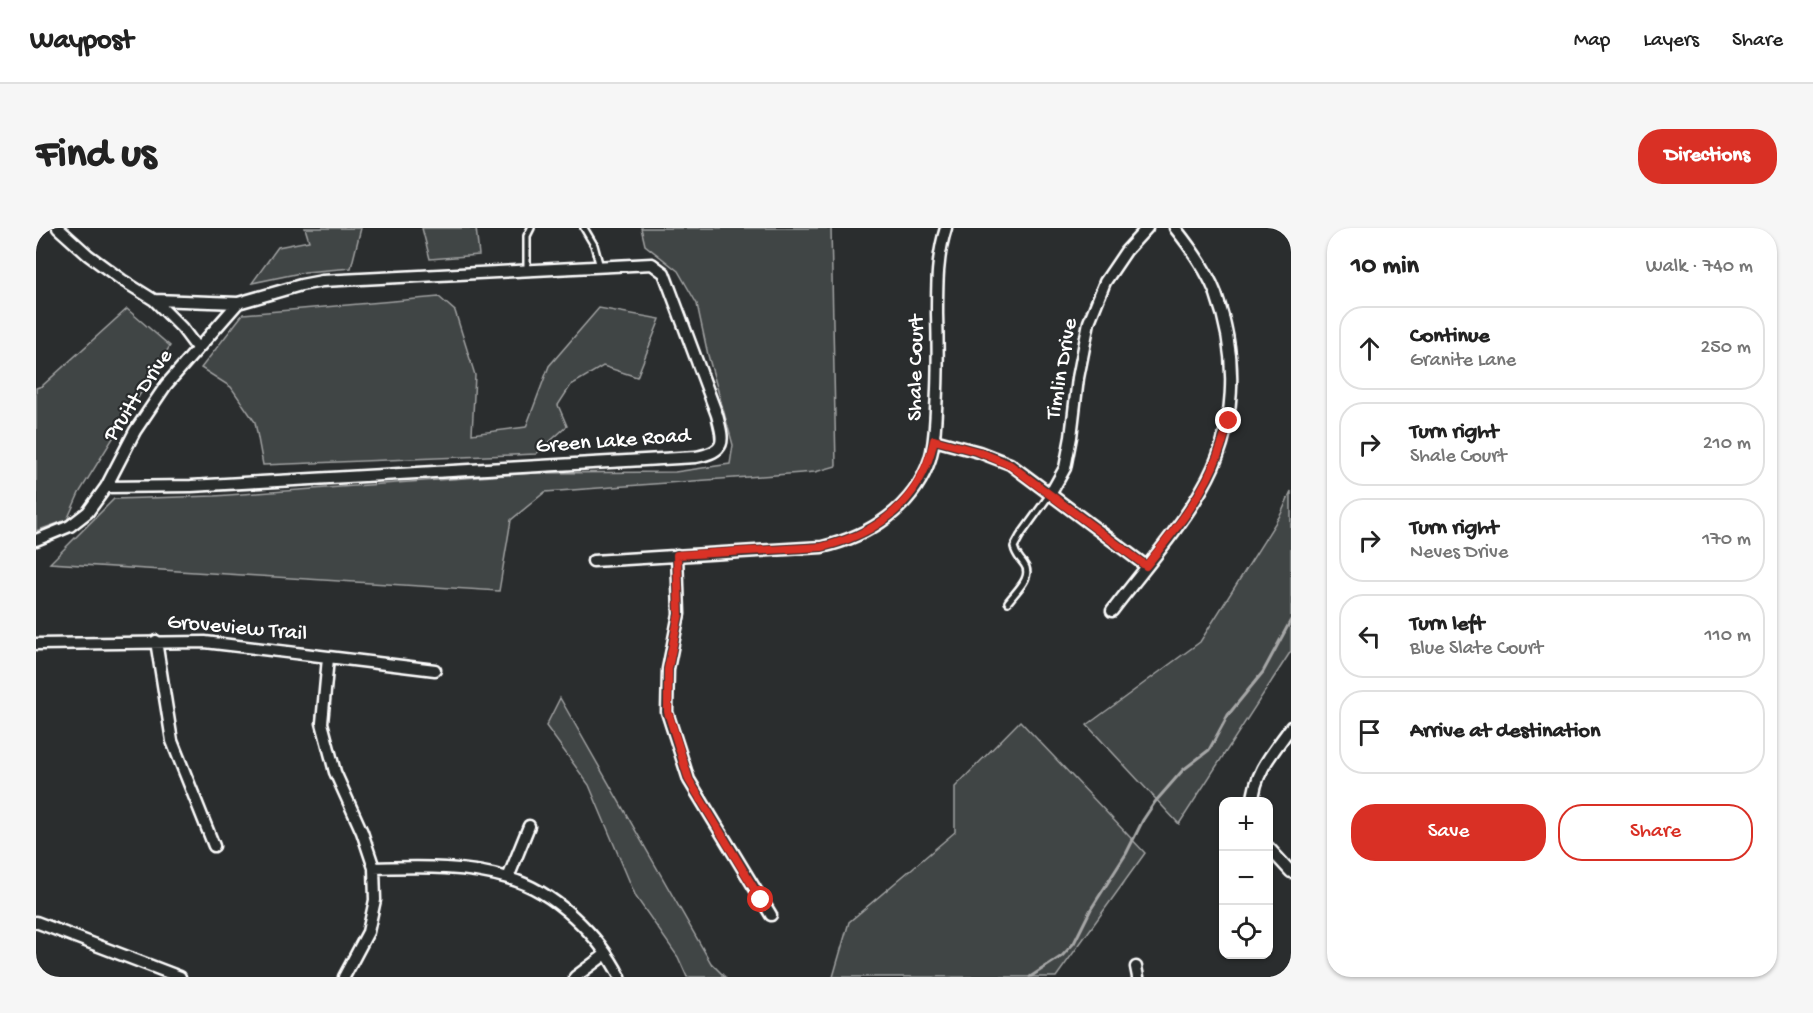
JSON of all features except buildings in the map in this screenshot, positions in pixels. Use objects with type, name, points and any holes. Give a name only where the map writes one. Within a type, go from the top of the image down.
[{"type":"street","name":"Pruitt Drive","points":[[36,540],[70,526],[88,512],[106,487],[147,412],[197,348],[182,328],[154,300],[88,255],[58,228]]},
{"type":"street","name":"Shale Court","points":[[593,561],[822,547],[860,535],[897,510],[913,492],[930,459],[934,440],[938,379],[937,265],[946,228]]},
{"type":"street","name":"Timlin Drive","points":[[1051,494],[1065,468],[1089,322],[1105,282],[1126,251],[1147,228]]},
{"type":"street","points":[[1112,611],[1203,489],[1220,452],[1229,421],[1232,384],[1227,330],[1215,292],[1193,251],[1175,228]]},
{"type":"street","name":"Green Lake Road","points":[[106,487],[214,484],[685,458],[714,453],[721,445],[722,435],[717,415],[664,273],[652,264],[322,281],[238,303],[154,300]]},
{"type":"street","points":[[197,348],[238,303]]},
{"type":"street","points":[[934,440],[979,452],[1010,465],[1146,566]]},
{"type":"street","points":[[677,555],[679,614],[668,669],[668,712],[689,780],[771,915]]},
{"type":"street","points":[[156,641],[172,741],[214,846]]},
{"type":"street","name":"Groveview Trail","points":[[36,644],[205,642],[435,670]]},
{"type":"street","points":[[328,658],[322,723],[335,772],[362,832],[374,868],[375,900],[368,932],[344,977]]},
{"type":"street","points":[[1253,797],[1261,769],[1291,727]]},
{"type":"street","points":[[508,878],[529,826]]},
{"type":"street","points":[[1273,851],[1291,872]]},
{"type":"street","points":[[374,868],[465,870],[508,878],[532,888],[562,908],[592,935],[620,977]]},
{"type":"street","points":[[36,922],[180,977]]},
{"type":"street","points":[[575,977],[606,954]]},
{"type":"lane","points":[[527,271],[527,236],[531,228]]},
{"type":"lane","points":[[584,228],[594,245],[600,267]]},
{"type":"lane","points":[[1008,602],[1028,573],[1024,563],[1016,556],[1014,547],[1051,494]]},
{"type":"shaded area","points":[[305,228],[361,228],[351,268],[305,272],[252,283],[278,247],[309,241]]},
{"type":"shaded area","points":[[422,228],[476,228],[479,255],[430,259]]},
{"type":"shaded area","points":[[641,228],[831,228],[836,466],[815,472],[545,492],[511,520],[499,591],[50,563],[114,499],[215,496],[534,473],[675,472],[730,464],[733,445],[708,355],[697,304],[678,271],[645,245]]},
{"type":"shaded area","points":[[439,297],[455,311],[475,375],[472,434],[526,427],[549,366],[599,308],[660,319],[637,377],[603,366],[571,385],[558,405],[567,426],[536,454],[263,465],[255,422],[231,387],[201,368],[243,314]]},
{"type":"shaded area","points":[[127,309],[170,346],[79,493],[67,520],[36,531],[36,388],[42,386]]},
{"type":"shaded area","points":[[1291,491],[1291,651],[1179,824],[1087,725],[1200,642],[1281,514]]},
{"type":"shaded area","points":[[560,698],[711,963],[725,977],[687,977],[678,957],[636,897],[589,785],[546,726]]},
{"type":"shaded area","points":[[1020,721],[1145,853],[1056,977],[833,977],[849,922],[955,832],[955,787]]},
{"type":"waterway","points":[[1030,977],[1062,956],[1074,943],[1091,909],[1126,854],[1155,802],[1183,770],[1209,750],[1228,715],[1263,672],[1291,620]]},
{"type":"route","points":[[761,900],[689,780],[678,751],[668,712],[668,669],[679,614],[677,555],[822,547],[860,535],[897,510],[913,492],[930,459],[934,440],[979,452],[1010,465],[1146,566],[1203,489],[1220,452],[1229,421]]}]
